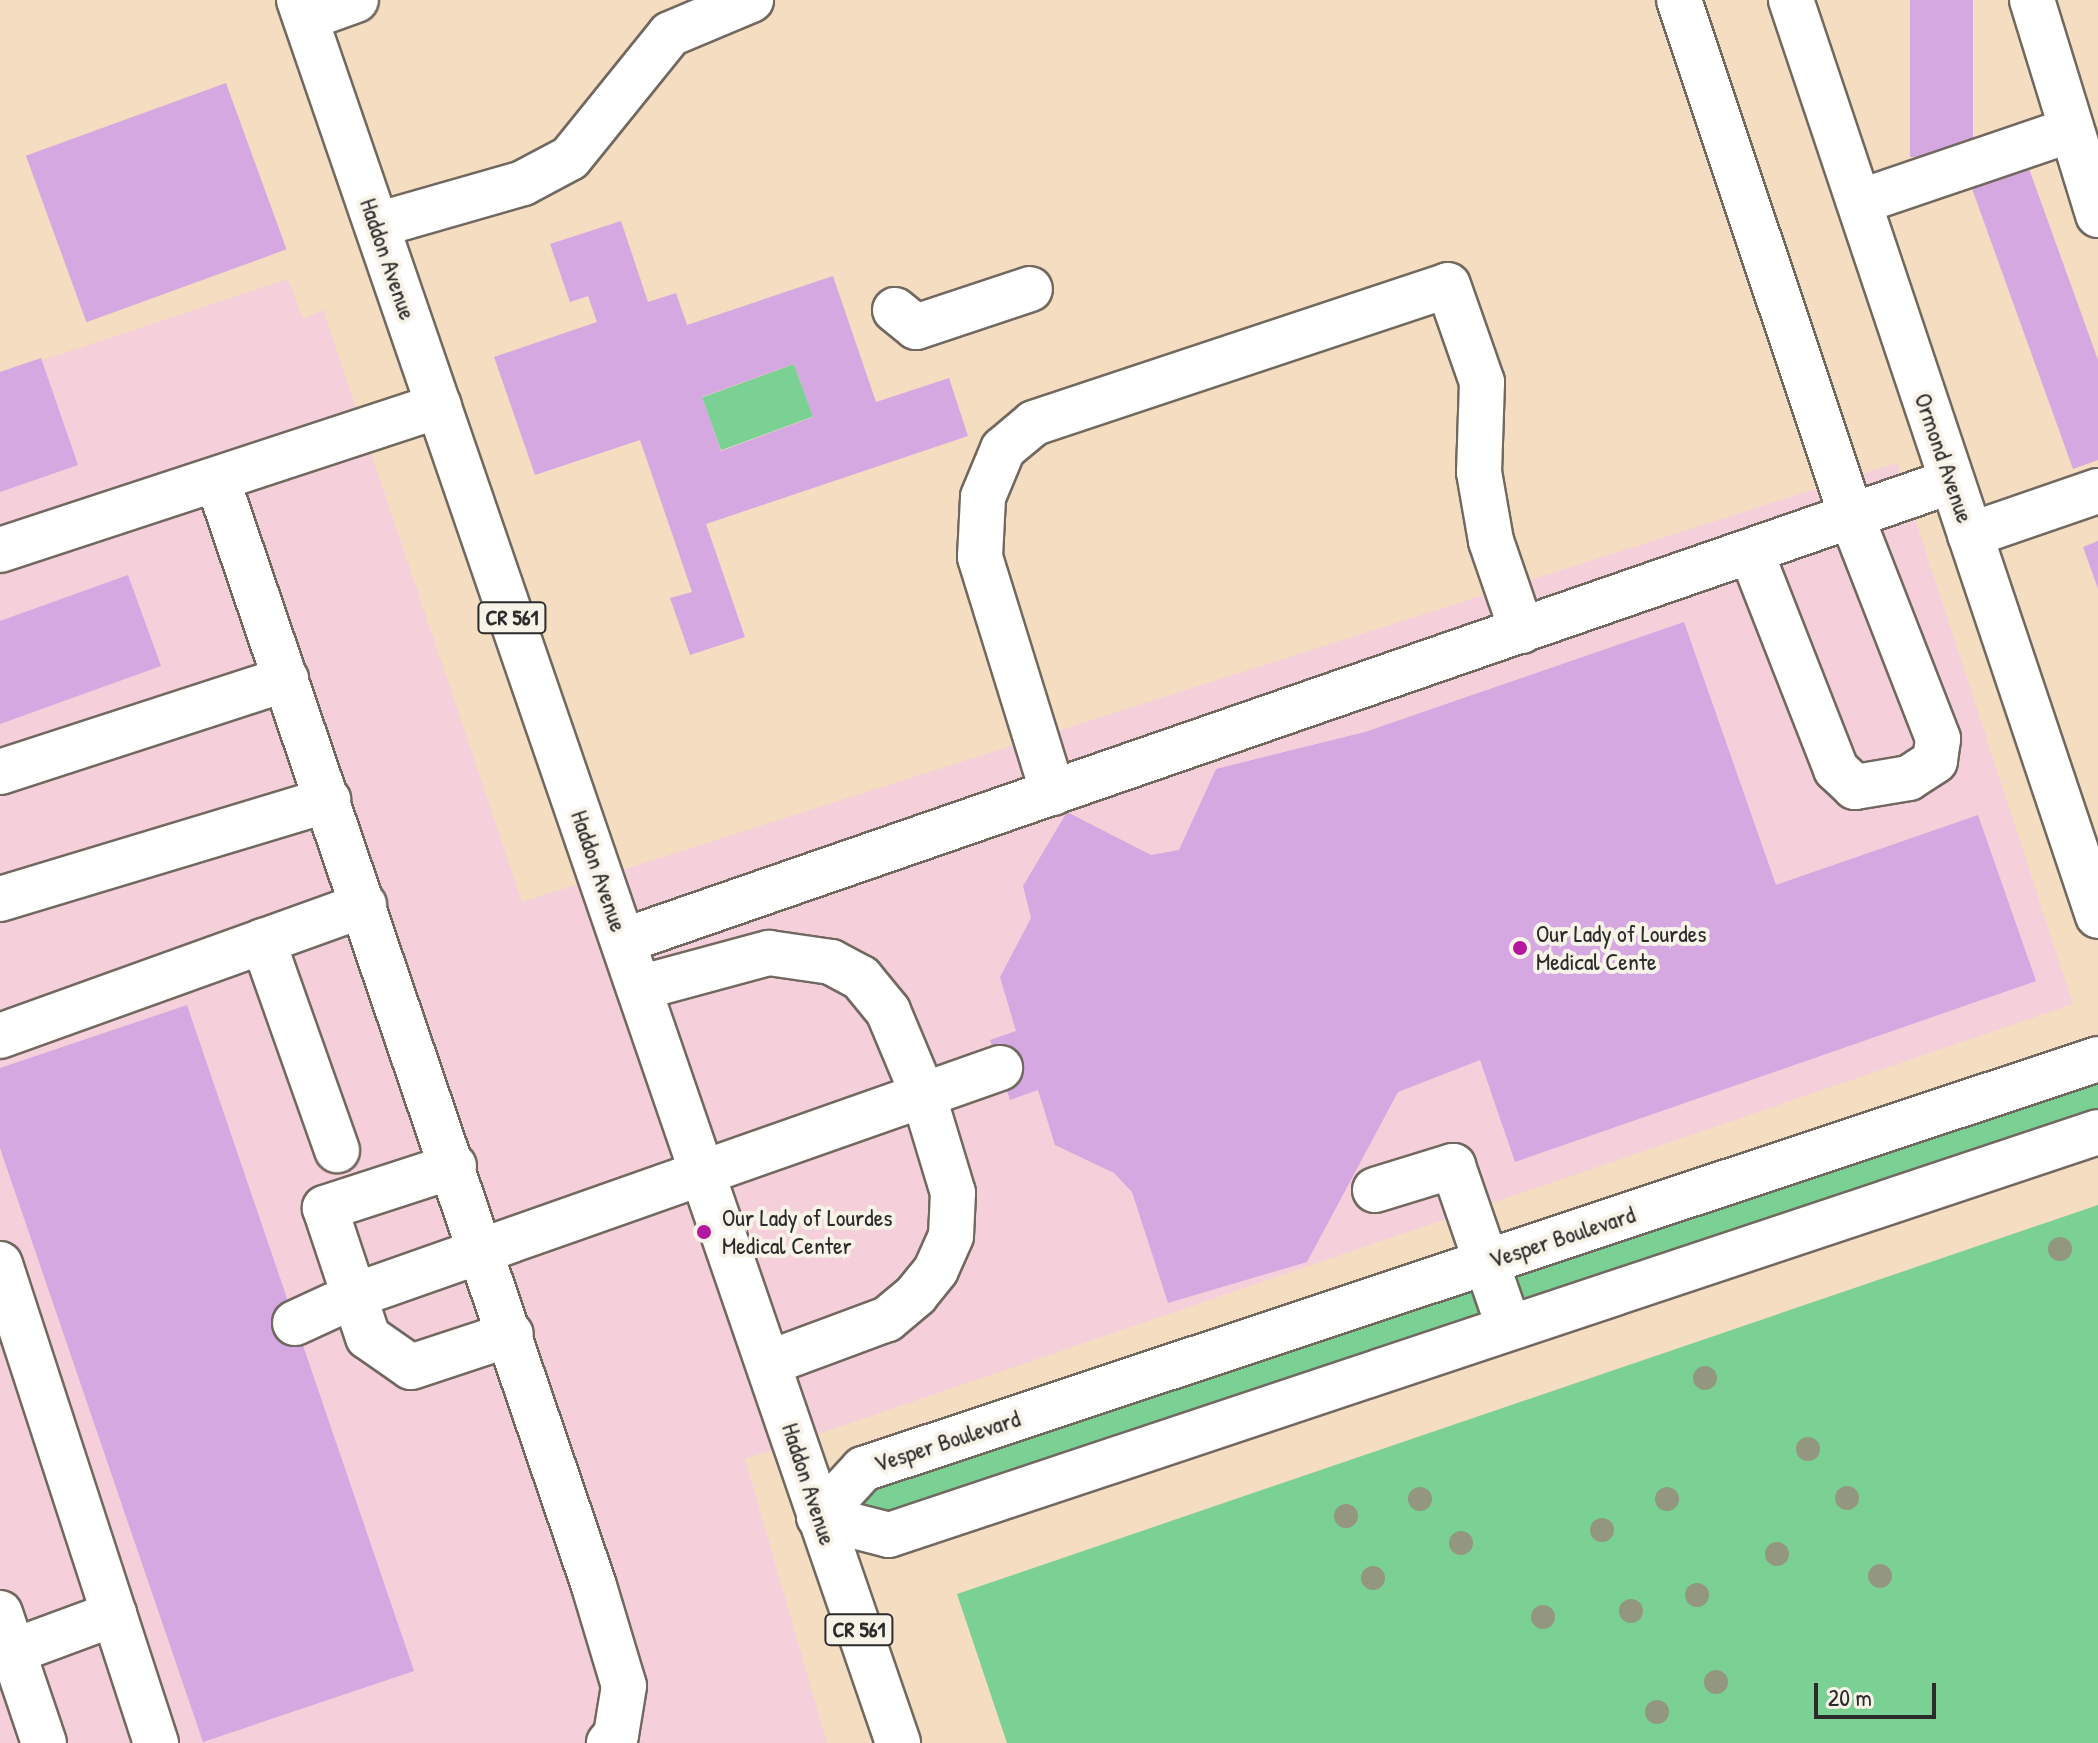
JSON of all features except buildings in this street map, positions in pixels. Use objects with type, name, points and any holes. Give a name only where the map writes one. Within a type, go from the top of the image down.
[{"type":"street","points":[[303,9],[356,0]]},
{"type":"street","points":[[377,225],[523,183],[570,158],[670,34],[751,0]]},
{"type":"street","points":[[1679,0],[1852,518],[1938,739],[1935,761],[1909,778],[1855,787],[1836,769],[1751,552]]},
{"type":"street","name":"Ormond Avenue","points":[[1791,0],[2098,916]]},
{"type":"street","points":[[2032,0],[2098,215]]},
{"type":"street","name":"Haddon Avenue","points":[[303,9],[898,1743]]},
{"type":"street","points":[[1859,202],[2071,130]]},
{"type":"street","points":[[1053,793],[980,557],[983,497],[1003,449],[1034,423],[1448,285],[1482,382],[1482,486],[1491,541],[1522,631]]},
{"type":"street","points":[[895,310],[916,327],[1030,289]]},
{"type":"street","points":[[0,550],[218,482],[439,406]]},
{"type":"street","points":[[623,941],[1952,481]]},
{"type":"street","points":[[218,482],[483,1250],[624,1686],[616,1735],[609,1743]]},
{"type":"street","points":[[1970,535],[2098,491]]},
{"type":"street","points":[[0,772],[286,679]]},
{"type":"street","points":[[0,899],[328,800]]},
{"type":"street","points":[[0,1036],[364,905]]},
{"type":"street","points":[[263,941],[337,1150]]},
{"type":"street","points":[[639,988],[769,953],[831,962],[861,978],[888,1011],[924,1097],[953,1193],[951,1236],[936,1270],[916,1295],[887,1319],[769,1363]]},
{"type":"street","name":"Vesper Boulevard","points":[[819,1517],[863,1469],[2098,1059]]},
{"type":"street","points":[[295,1323],[356,1295],[704,1175],[1000,1068]]},
{"type":"street","points":[[819,1517],[889,1535],[2098,1132]]},
{"type":"street","points":[[454,1166],[325,1208],[368,1337],[411,1367],[511,1334]]},
{"type":"street","points":[[1375,1190],[1453,1166],[1509,1328]]},
{"type":"street","points":[[0,1264],[156,1743]]},
{"type":"street","points":[[44,1743],[7,1632],[114,1614]]},
{"type":"shaded area","name":"Our Lady of Lourdes Medical Center","points":[[288,279],[303,319],[323,310],[522,902],[1897,463],[2073,1004],[745,1459],[827,1743],[0,1743],[0,374]]},
{"type":"green space","points":[[794,364],[813,417],[721,450],[702,398]]},
{"type":"green space","points":[[2098,1059],[2098,1132],[889,1535],[819,1517],[863,1469]]},
{"type":"green space","points":[[2098,1205],[2098,1743],[1007,1743],[957,1594]]},
{"type":"place","name":"Our Lady of Lourdes Medical Cente","points":[[1520,948]]},
{"type":"place","name":"Our Lady of Lourdes Medical Center","points":[[704,1232]]}]
